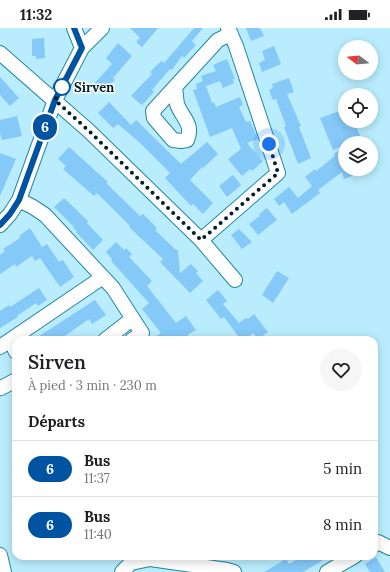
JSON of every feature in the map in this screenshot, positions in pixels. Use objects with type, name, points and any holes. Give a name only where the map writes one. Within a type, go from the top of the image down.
[{"type":"street","points":[[74,28],[82,48]]},
{"type":"street","points":[[0,225],[10,214],[19,200],[55,100],[82,48],[102,28]]},
{"type":"street","points":[[175,88],[218,40],[230,31],[278,173],[201,240]]},
{"type":"street","points":[[0,53],[89,131],[201,240],[235,280]]},
{"type":"street","points":[[19,200],[34,207],[45,216],[113,288],[142,333],[138,336]]},
{"type":"street","points":[[23,336],[103,277]]},
{"type":"street","points":[[110,336],[132,319]]},
{"type":"street","points":[[0,387],[1,388],[12,382]]},
{"type":"street","points":[[378,542],[390,548]]},
{"type":"street","points":[[0,555],[4,572]]},
{"type":"street","points":[[122,572],[131,563],[150,560],[234,572]]},
{"type":"street","points":[[327,572],[348,560]]},
{"type":"building","points":[[130,28],[158,28],[142,47],[136,42],[140,38]]},
{"type":"building","points":[[194,28],[203,28],[192,41],[196,45],[184,58],[182,56],[172,70],[170,69],[152,90],[154,92],[142,105],[131,96],[152,74],[150,72],[161,61],[164,63]]},
{"type":"building","points":[[246,28],[260,28],[264,36],[251,41]]},
{"type":"building","points":[[44,38],[45,58],[36,59],[36,56],[32,56],[32,39]]},
{"type":"building","points":[[118,43],[132,56],[113,78],[115,80],[102,93],[93,85],[112,64],[106,58]]},
{"type":"building","points":[[274,46],[281,64],[262,72],[259,63],[265,60],[262,51]]},
{"type":"building","points":[[227,59],[235,79],[233,79],[234,83],[223,88],[220,81],[206,86],[212,103],[214,102],[216,107],[240,97],[243,105],[239,107],[246,122],[250,121],[258,139],[247,143],[263,161],[252,171],[250,169],[242,176],[228,159],[241,149],[232,128],[210,137],[193,90],[197,89],[196,84],[203,81],[201,76],[216,71],[213,65]]},
{"type":"building","points":[[0,77],[19,98],[10,106],[0,95]]},
{"type":"building","points":[[289,78],[294,92],[287,94],[301,126],[299,127],[311,158],[298,164],[284,127],[286,126],[276,99],[273,100],[269,90],[273,88],[272,84]]},
{"type":"building","points":[[109,102],[131,125],[136,120],[181,164],[207,142],[218,154],[203,168],[202,167],[190,180],[213,203],[203,214],[193,204],[191,206],[165,178],[170,173],[140,143],[118,124],[113,128],[98,113]]},
{"type":"building","points":[[338,112],[338,128],[357,128],[360,136],[338,136],[338,148],[333,150],[320,118]]},
{"type":"building","points":[[17,116],[22,136],[2,140],[0,133],[0,120]]},
{"type":"building","points":[[69,147],[108,182],[106,183],[140,216],[143,214],[157,228],[155,230],[176,250],[178,250],[180,273],[191,264],[198,271],[196,273],[203,281],[190,293],[160,262],[163,259],[129,227],[130,226],[97,193],[94,196],[63,169],[66,166],[58,159]]},
{"type":"building","points":[[338,151],[338,175],[318,190],[320,193],[292,214],[284,202],[279,206],[274,199],[289,187],[298,198],[312,186],[305,177],[315,169],[316,171],[335,156],[334,154]]},
{"type":"building","points":[[0,153],[16,159],[0,196]]},
{"type":"building","points":[[233,175],[241,185],[227,197],[219,186]]},
{"type":"building","points":[[343,176],[352,176],[344,179]]},
{"type":"building","points":[[64,198],[88,221],[87,223],[103,240],[93,250],[76,232],[77,231],[73,228],[74,227],[54,207]]},
{"type":"building","points":[[267,208],[277,220],[258,235],[249,224],[260,216],[259,214]]},
{"type":"building","points":[[30,228],[42,247],[47,244],[59,262],[63,260],[74,277],[60,287],[40,258],[35,261],[32,256],[16,267],[15,264],[0,274],[0,255],[5,251],[3,249],[20,238],[19,236]]},
{"type":"building","points":[[239,229],[252,242],[242,249],[231,235]]},
{"type":"building","points":[[116,242],[124,250],[126,248],[132,254],[129,257],[152,281],[147,286],[176,323],[186,316],[196,330],[188,336],[156,336],[161,333],[142,309],[149,303],[111,261],[112,259],[106,252]]},
{"type":"building","points":[[277,271],[289,278],[273,303],[262,295]]},
{"type":"building","points":[[39,288],[47,300],[38,306],[36,303],[17,316],[18,317],[0,328],[0,311],[9,305],[10,307]]},
{"type":"building","points":[[218,290],[227,301],[223,304],[239,323],[246,318],[248,319],[254,314],[268,332],[262,336],[256,336],[253,333],[250,336],[238,336],[224,317],[221,319],[206,300]]},
{"type":"building","points":[[95,300],[106,315],[92,324],[89,319],[65,336],[39,336]]},
{"type":"building","points":[[284,560],[287,560],[289,564],[296,560],[323,560],[303,572],[264,572]]},
{"type":"building","points":[[371,560],[378,560],[385,572],[370,572],[365,564]]},
{"type":"bus line","name":"6","points":[[0,225],[10,214],[19,200],[55,100],[82,48],[74,28]]},
{"type":"place","name":"Sirven","points":[[62,87]]},
{"type":"route","points":[[62,87],[64,83],[55,100],[201,240],[278,173],[269,144]]}]
